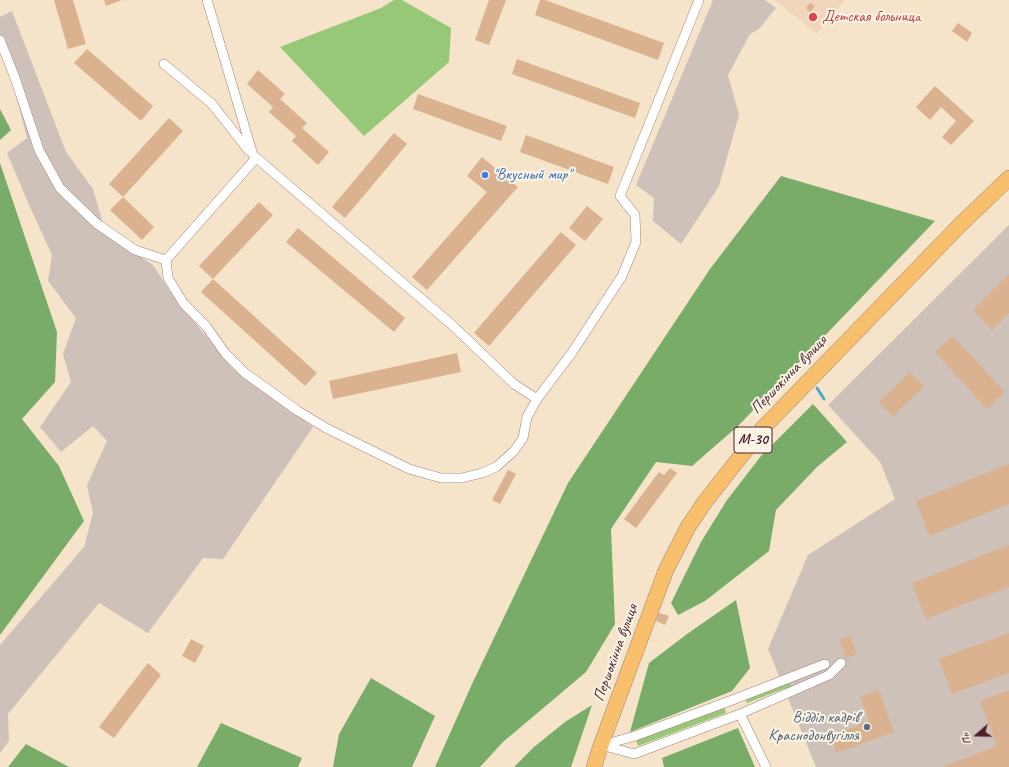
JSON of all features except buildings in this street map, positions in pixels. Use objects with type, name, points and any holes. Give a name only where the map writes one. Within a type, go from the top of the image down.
[{"type":"highway","name":"Першокінна вулиця","points":[[594,767],[666,570],[688,527],[704,503],[763,428],[1009,178]]},
{"type":"street","points":[[207,0],[254,156]]},
{"type":"street","points":[[254,156],[166,260],[168,278],[184,304],[206,326],[225,353],[245,373],[298,411],[326,428],[409,469],[441,478],[462,478],[482,473],[496,467],[514,451],[523,438],[527,417],[537,399],[571,354],[622,276],[636,242],[635,215],[620,196],[699,0]]},
{"type":"street","points":[[0,40],[15,78],[39,150],[60,188],[96,223],[135,250],[166,260]]},
{"type":"street","points":[[164,64],[212,104],[254,156],[451,324],[514,384],[537,399]]},
{"type":"street","points":[[601,745],[634,754],[740,714],[829,675],[841,663]]},
{"type":"street","points":[[601,745],[635,736],[735,700],[825,664]]},
{"type":"street","points":[[740,714],[766,767]]},
{"type":"shaded area","points":[[713,0],[765,0],[776,8],[759,29],[750,34],[728,75],[739,115],[719,186],[681,244],[653,221],[654,198],[636,185]]},
{"type":"shaded area","name":"Детская больница","points":[[774,0],[845,0],[817,34]]},
{"type":"shaded area","points":[[12,11],[66,152],[93,189],[106,234],[153,265],[174,297],[232,368],[313,427],[223,559],[203,558],[148,633],[99,603],[8,714],[9,741],[0,753],[0,645],[84,547],[93,513],[87,485],[107,441],[93,426],[61,452],[40,427],[71,382],[63,354],[76,318],[48,281],[52,255],[7,153],[27,138],[11,77],[0,51],[0,17]]},
{"type":"shaded area","points":[[1009,225],[1009,767],[816,767],[768,649],[808,555],[895,499],[880,462],[828,405]]},
{"type":"green space","points":[[394,0],[402,0],[451,28],[449,62],[364,136],[280,47],[381,8]]},
{"type":"green space","points":[[0,109],[11,130],[0,140]]},
{"type":"green space","points":[[0,163],[57,332],[55,382],[22,419],[59,466],[84,521],[0,635]]},
{"type":"green space","points":[[781,176],[935,221],[738,426],[692,466],[656,462],[611,529],[615,624],[586,672],[503,742],[480,767],[435,767],[472,684],[568,483],[710,269]]},
{"type":"green space","points":[[813,404],[847,442],[817,467],[776,510],[769,551],[705,601],[678,615],[671,603],[701,542],[727,500],[761,456]]},
{"type":"green space","points":[[736,600],[750,668],[732,691],[630,732],[649,663],[687,634]]},
{"type":"green space","points":[[371,678],[435,716],[412,767],[333,767],[339,734]]},
{"type":"green space","points":[[789,681],[791,686],[747,703],[745,698]]},
{"type":"green space","points":[[592,705],[571,767],[514,767],[534,747],[565,722]]},
{"type":"green space","points":[[724,706],[726,713],[638,746],[636,740]]},
{"type":"green space","points":[[221,723],[302,758],[298,767],[197,767]]},
{"type":"green space","points":[[738,728],[755,767],[664,767],[662,758]]},
{"type":"green space","points":[[26,744],[69,767],[8,767]]},
{"type":"waterway","points":[[817,388],[824,399]]},
{"type":"place","name":"Детская больница","points":[[813,17]]},
{"type":"place","name":"\"Вкусный мир\"","points":[[485,175]]},
{"type":"place","name":"Відділ кадрів Краснодонвугілля","points":[[867,727]]}]
